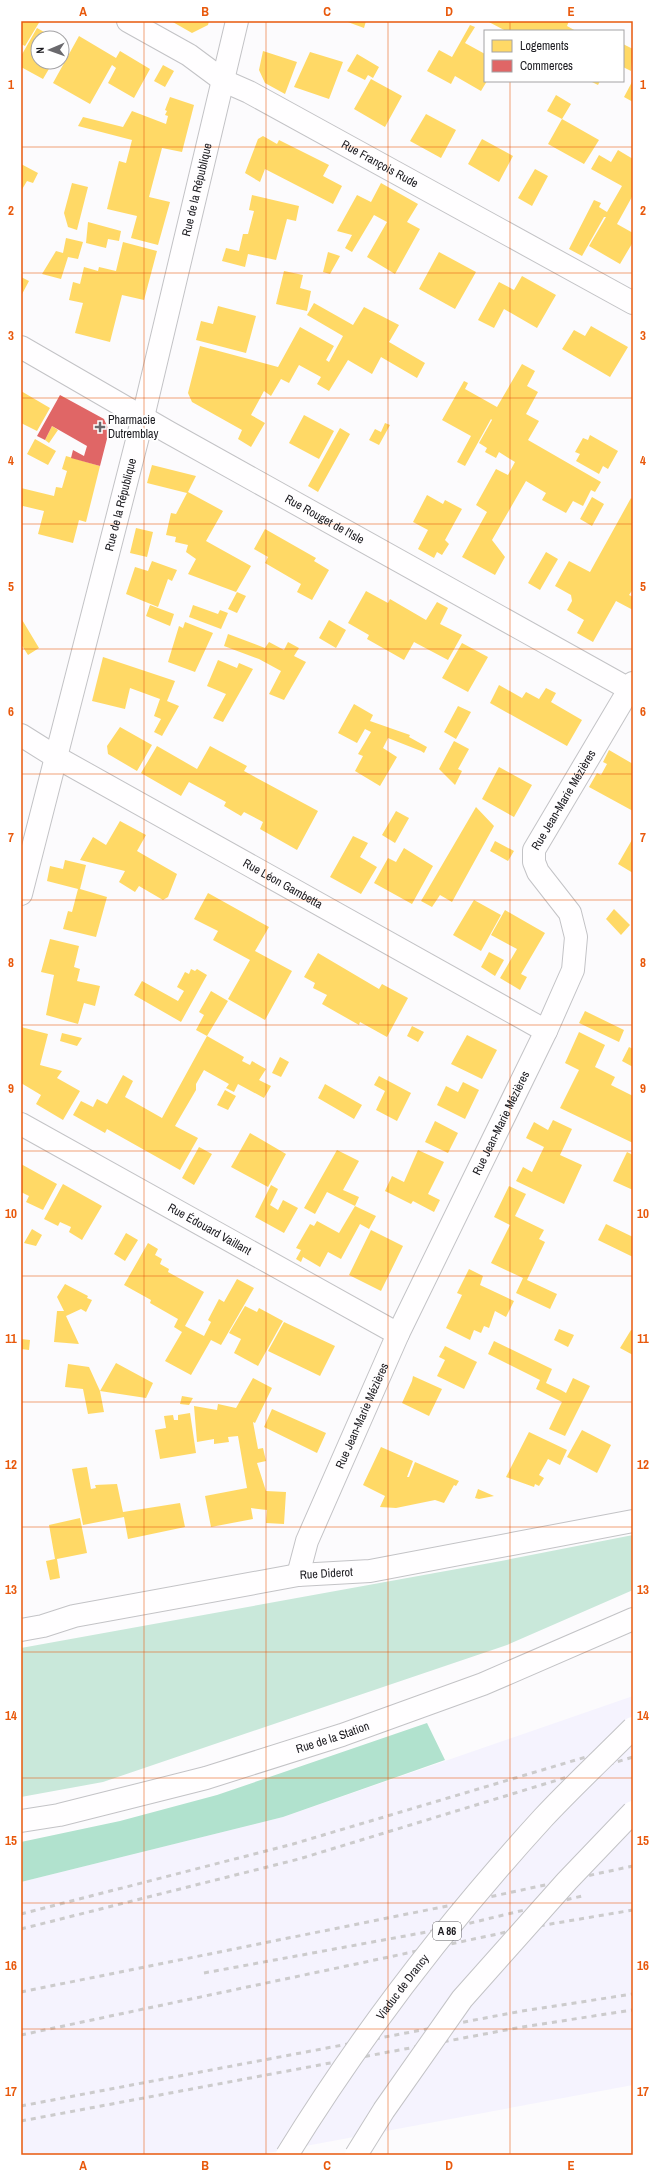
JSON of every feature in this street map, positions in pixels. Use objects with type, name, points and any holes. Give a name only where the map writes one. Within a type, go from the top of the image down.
[{"type":"main road","name":"Rue François Rude","points":[[128,21],[189,55],[224,81],[256,95],[633,303]]},
{"type":"main road","name":"Rue de la République","points":[[21,894],[143,417],[224,81],[237,21]]},
{"type":"main road","name":"Rue Rouget de l'Isle","points":[[21,347],[143,417],[631,686]]},
{"type":"main road","name":"Rue Jean-Marie Mézières","points":[[298,1575],[307,1541],[398,1334],[546,1031],[573,970],[576,937],[570,913],[538,872],[534,862],[534,850],[631,686]]},
{"type":"main road","name":"Rue Léon Gambetta","points":[[21,735],[56,757],[546,1031]]},
{"type":"main road","name":"Rue Édouard Vaillant","points":[[21,1124],[398,1334]]},
{"type":"main road","name":"Rue Diderot","points":[[21,1630],[44,1626],[74,1616],[298,1575],[370,1571],[633,1522]]},
{"type":"main road","name":"Rue de la Station","points":[[21,1821],[59,1815],[206,1778],[342,1734],[483,1684],[633,1619]]},
{"type":"main road","name":"Viaduc de Drancy","points":[[287,2155],[372,2028],[458,1916],[544,1818],[633,1728]]},
{"type":"main road","points":[[356,2155],[384,2110],[462,2000],[567,1881],[633,1812]]},
{"type":"shaded area","points":[[633,1696],[633,2085],[257,2155],[21,2155],[21,1882],[283,1817]]},
{"type":"green space","points":[[633,1535],[633,1590],[507,1645],[103,1782],[21,1797],[21,1648],[501,1561]]},
{"type":"green space","points":[[427,1723],[445,1760],[283,1817],[21,1882],[21,1842],[120,1821],[217,1795]]},
{"type":"building: Logements","points":[[21,21],[40,21],[35,30],[30,30],[30,38],[25,46],[21,44]]},
{"type":"building: Logements","points":[[171,21],[209,21],[208,25],[192,33]]},
{"type":"building: Logements","points":[[345,21],[366,21],[364,28]]},
{"type":"building: Logements","points":[[487,21],[569,21],[567,26],[574,30],[504,30]]},
{"type":"building: Logements","points":[[470,25],[475,27],[465,43],[484,53],[484,82],[486,82],[481,91],[455,76],[451,84],[427,71],[439,50],[452,57]]},
{"type":"building: Logements","points":[[79,36],[116,58],[120,51],[150,69],[134,98],[108,83],[116,68],[112,65],[90,104],[53,83],[60,70],[70,70],[70,52]]},
{"type":"building: Logements","points":[[30,40],[30,70],[48,70],[43,79],[21,67],[21,56]]},
{"type":"building: Logements","points":[[624,44],[633,49],[631,71],[624,68]]},
{"type":"building: Logements","points":[[263,51],[297,62],[285,94],[265,83],[259,70]]},
{"type":"building: Logements","points":[[310,52],[343,62],[329,99],[294,87]]},
{"type":"building: Logements","points":[[357,54],[379,67],[373,78],[368,75],[365,80],[347,71]]},
{"type":"building: Logements","points":[[163,65],[174,71],[165,87],[154,81]]},
{"type":"building: Logements","points":[[371,79],[402,96],[385,127],[354,109]]},
{"type":"building: Logements","points":[[633,80],[633,102],[624,97]]},
{"type":"building: Logements","points":[[592,82],[600,82],[598,85]]},
{"type":"building: Logements","points":[[556,95],[571,104],[562,119],[547,111]]},
{"type":"building: Logements","points":[[170,97],[194,105],[182,152],[162,148],[149,197],[170,202],[158,245],[131,238],[137,216],[107,209],[119,161],[126,163],[132,140],[78,126],[83,117],[123,127],[132,111],[166,124],[168,116],[165,115],[167,111],[165,110]]},
{"type":"building: Logements","points":[[426,114],[456,130],[441,158],[410,141]]},
{"type":"building: Logements","points":[[562,119],[599,140],[584,164],[548,144]]},
{"type":"building: Logements","points":[[263,136],[277,144],[279,140],[329,165],[323,176],[342,186],[333,204],[265,169],[260,182],[245,173],[258,139]]},
{"type":"building: Logements","points":[[482,139],[513,156],[499,182],[468,164]]},
{"type":"building: Logements","points":[[618,150],[633,159],[633,195],[617,224],[633,233],[633,242],[620,264],[589,246],[606,217],[604,217],[582,256],[569,249],[594,200],[601,203],[599,207],[607,212],[622,186],[591,169],[599,155],[611,162]]},
{"type":"building: Logements","points":[[21,164],[38,173],[33,183],[27,181],[21,191]]},
{"type":"building: Logements","points":[[535,169],[548,176],[532,206],[518,198]]},
{"type":"building: Logements","points":[[72,183],[88,187],[77,230],[68,227],[64,213]]},
{"type":"building: Logements","points":[[381,183],[418,204],[407,222],[420,229],[395,274],[367,257],[387,222],[374,215],[352,252],[345,248],[352,235],[337,231],[357,195],[371,202]]},
{"type":"building: Logements","points":[[252,195],[299,206],[296,221],[287,219],[276,260],[248,254],[245,267],[222,261],[226,248],[239,251],[243,234],[248,234],[254,211],[249,210]]},
{"type":"building: Logements","points":[[88,222],[121,231],[119,241],[108,239],[106,248],[86,243]]},
{"type":"building: Logements","points":[[66,238],[83,242],[78,259],[68,257],[61,279],[42,274],[56,251],[63,253]]},
{"type":"building: Logements","points":[[123,242],[157,251],[144,300],[122,295],[110,342],[75,333],[83,303],[69,300],[73,282],[80,284],[84,267],[98,271],[99,267],[116,271]]},
{"type":"building: Logements","points":[[328,252],[340,256],[330,274],[323,272]]},
{"type":"building: Logements","points":[[439,252],[476,272],[455,309],[419,289]]},
{"type":"building: Logements","points":[[284,271],[303,275],[300,288],[311,291],[307,311],[276,304]]},
{"type":"building: Logements","points":[[522,276],[556,295],[537,328],[504,309],[494,328],[478,320],[499,282],[514,290]]},
{"type":"building: Logements","points":[[21,277],[29,281],[21,296]]},
{"type":"building: Logements","points":[[314,303],[353,325],[364,307],[399,325],[389,342],[425,363],[417,378],[381,357],[372,374],[348,360],[329,391],[317,384],[321,377],[299,365],[289,383],[281,379],[271,396],[264,391],[251,415],[265,423],[251,447],[238,439],[242,430],[192,402],[188,393],[200,346],[278,367],[300,327],[334,346],[326,360],[329,362],[343,336],[307,315]]},
{"type":"building: Logements","points":[[218,306],[256,316],[246,353],[196,340],[201,321],[213,324]]},
{"type":"building: Logements","points":[[591,326],[628,347],[610,377],[562,349],[574,330],[585,336]]},
{"type":"building: Logements","points":[[522,364],[535,371],[527,386],[538,392],[526,414],[539,421],[528,440],[601,482],[595,492],[591,490],[583,506],[573,501],[566,513],[542,500],[546,493],[526,481],[492,540],[505,557],[495,575],[462,557],[487,512],[476,505],[496,469],[508,475],[515,462],[499,452],[496,458],[485,452],[487,448],[479,443],[492,420],[491,419],[465,466],[457,462],[471,436],[442,420],[464,381],[468,383],[465,389],[497,407]]},
{"type":"building: Logements","points":[[21,391],[50,408],[37,431],[21,423]]},
{"type":"building: Logements","points":[[304,415],[334,431],[319,459],[289,443]]},
{"type":"building: Logements","points":[[385,423],[390,425],[379,445],[369,440],[375,429],[381,432]]},
{"type":"building: Logements","points":[[52,426],[58,430],[49,443],[45,440]]},
{"type":"building: Logements","points":[[340,428],[350,434],[318,492],[308,486]]},
{"type":"building: Logements","points":[[590,435],[618,451],[608,469],[603,466],[599,474],[576,461],[580,454],[575,452],[583,438],[588,440]]},
{"type":"building: Logements","points":[[35,439],[56,451],[48,465],[27,454]]},
{"type":"building: Logements","points":[[66,456],[100,466],[86,522],[79,520],[73,543],[38,534],[44,511],[23,506],[21,510],[21,488],[54,496],[56,487],[62,488],[67,471],[62,469]]},
{"type":"building: Logements","points":[[152,465],[196,476],[188,492],[223,511],[206,541],[251,566],[236,592],[188,574],[196,559],[186,552],[188,545],[175,542],[176,537],[166,535],[171,513],[176,514],[187,493],[147,483]]},
{"type":"building: Logements","points":[[427,495],[443,504],[445,500],[462,509],[445,540],[449,544],[442,555],[437,552],[434,558],[418,549],[428,530],[413,522]]},
{"type":"building: Logements","points":[[592,497],[604,504],[592,526],[580,519]]},
{"type":"building: Logements","points":[[631,498],[633,500],[633,589],[629,595],[633,597],[633,610],[616,601],[593,642],[577,633],[584,620],[567,610],[572,601],[571,595],[555,586],[569,561],[590,572]]},
{"type":"building: Logements","points":[[136,528],[153,532],[147,557],[130,553]]},
{"type":"building: Logements","points":[[265,529],[316,558],[314,561],[329,570],[312,600],[297,592],[301,584],[265,563],[268,557],[254,549]]},
{"type":"building: Logements","points":[[546,552],[558,559],[540,590],[528,583]]},
{"type":"building: Logements","points":[[152,561],[177,570],[172,581],[168,579],[158,607],[126,594],[135,567],[148,571]]},
{"type":"building: Logements","points":[[366,591],[388,603],[390,599],[426,620],[437,602],[448,608],[440,624],[462,635],[448,660],[414,642],[404,660],[367,639],[369,635],[348,623]]},
{"type":"building: Logements","points":[[237,592],[246,596],[237,613],[228,609]]},
{"type":"building: Logements","points":[[150,605],[174,614],[170,626],[146,616]]},
{"type":"building: Logements","points":[[193,605],[218,614],[220,610],[228,613],[221,629],[189,617]]},
{"type":"building: Logements","points":[[21,618],[39,648],[28,655],[21,644]]},
{"type":"building: Logements","points":[[329,620],[346,630],[336,648],[319,638]]},
{"type":"building: Logements","points":[[185,622],[213,633],[195,672],[168,662],[179,626],[183,628]]},
{"type":"building: Logements","points":[[228,634],[265,648],[269,642],[284,650],[288,642],[299,648],[294,656],[306,662],[284,700],[269,694],[281,671],[259,659],[224,646]]},
{"type":"building: Logements","points":[[462,643],[488,657],[468,692],[442,678]]},
{"type":"building: Logements","points":[[103,657],[175,681],[167,701],[179,706],[162,736],[154,732],[161,719],[154,716],[160,699],[130,688],[125,709],[92,701]]},
{"type":"building: Logements","points":[[218,660],[237,668],[239,663],[253,669],[223,722],[213,718],[226,694],[207,686]]},
{"type":"building: Logements","points":[[499,685],[522,698],[526,692],[539,699],[546,688],[556,693],[551,702],[582,720],[567,746],[490,703]]},
{"type":"building: Logements","points":[[354,704],[373,715],[370,721],[410,735],[409,737],[427,747],[424,753],[388,738],[383,748],[397,757],[380,786],[355,771],[363,756],[358,754],[371,732],[365,729],[357,743],[338,733]]},
{"type":"building: Logements","points":[[458,706],[471,712],[456,739],[444,732]]},
{"type":"building: Logements","points":[[120,727],[152,745],[137,771],[108,754],[107,746]]},
{"type":"building: Logements","points":[[454,741],[469,749],[458,769],[462,771],[455,785],[439,769]]},
{"type":"building: Logements","points":[[157,746],[197,769],[210,746],[247,766],[244,771],[318,811],[297,850],[260,829],[263,822],[244,812],[241,816],[224,806],[226,802],[189,782],[181,796],[141,773]]},
{"type":"building: Logements","points":[[609,750],[633,764],[633,811],[589,787],[597,773],[601,775],[607,764],[603,762]]},
{"type":"building: Logements","points":[[499,767],[532,785],[514,817],[482,799]]},
{"type":"building: Logements","points":[[476,807],[494,826],[452,902],[440,895],[432,907],[421,901]]},
{"type":"building: Logements","points":[[396,811],[409,818],[395,843],[382,835]]},
{"type":"building: Logements","points":[[120,821],[146,835],[137,851],[177,874],[168,897],[163,900],[139,886],[135,892],[119,882],[125,871],[80,860],[93,837],[106,845]]},
{"type":"building: Logements","points":[[353,836],[368,843],[360,857],[377,867],[361,894],[330,877]]},
{"type":"building: Logements","points":[[633,838],[633,873],[618,864]]},
{"type":"building: Logements","points":[[495,841],[514,851],[508,861],[490,851]]},
{"type":"building: Logements","points":[[404,848],[433,866],[412,904],[374,883],[388,858],[396,862]]},
{"type":"building: Logements","points":[[65,860],[86,865],[80,889],[107,897],[96,937],[63,929],[68,911],[72,912],[78,889],[47,881],[50,866],[63,869]]},
{"type":"building: Logements","points":[[208,893],[269,927],[255,951],[292,971],[265,1020],[228,999],[250,960],[213,940],[218,931],[194,919]]},
{"type":"building: Logements","points":[[474,900],[501,915],[481,951],[453,935]]},
{"type":"building: Logements","points":[[614,909],[630,925],[621,935],[606,919]]},
{"type":"building: Logements","points":[[505,910],[545,933],[521,974],[527,977],[520,990],[500,978],[517,949],[491,935]]},
{"type":"building: Logements","points":[[50,939],[79,946],[74,967],[80,969],[77,981],[100,986],[95,1006],[84,1003],[78,1024],[46,1015],[54,975],[41,972]]},
{"type":"building: Logements","points":[[489,952],[504,960],[495,976],[481,967]]},
{"type":"building: Logements","points":[[318,953],[379,989],[382,984],[408,998],[387,1037],[360,1022],[359,1025],[322,1004],[327,995],[313,988],[315,983],[304,977]]},
{"type":"building: Logements","points":[[191,969],[195,971],[197,969],[207,975],[181,1022],[134,995],[142,981],[178,1001],[184,991],[177,987],[185,972],[189,974]]},
{"type":"building: Logements","points":[[211,991],[228,1001],[207,1036],[196,1030],[204,1015],[199,1012]]},
{"type":"building: Logements","points":[[585,1011],[624,1030],[619,1042],[579,1023]]},
{"type":"building: Logements","points":[[412,1026],[424,1032],[418,1042],[407,1036]]},
{"type":"building: Logements","points":[[21,1027],[48,1034],[40,1065],[62,1071],[57,1078],[80,1091],[63,1120],[36,1104],[41,1095],[21,1083]]},
{"type":"building: Logements","points":[[579,1032],[605,1045],[595,1067],[615,1077],[611,1085],[633,1096],[633,1143],[560,1108],[579,1070],[565,1063]]},
{"type":"building: Logements","points":[[62,1033],[82,1038],[77,1046],[60,1041]]},
{"type":"building: Logements","points":[[467,1035],[497,1050],[482,1079],[451,1064]]},
{"type":"building: Logements","points":[[207,1036],[244,1057],[242,1061],[250,1065],[252,1061],[266,1069],[259,1080],[271,1086],[264,1098],[238,1084],[234,1092],[226,1088],[229,1084],[204,1070],[196,1084],[196,1090],[175,1126],[198,1138],[180,1170],[107,1129],[105,1133],[73,1115],[81,1101],[93,1107],[97,1099],[107,1104],[123,1075],[133,1081],[125,1097],[162,1118]]},
{"type":"building: Logements","points":[[629,1047],[633,1049],[633,1067],[622,1061]]},
{"type":"building: Logements","points":[[280,1057],[289,1062],[281,1077],[272,1073]]},
{"type":"building: Logements","points":[[379,1076],[411,1093],[397,1121],[376,1110],[385,1091],[374,1085]]},
{"type":"building: Logements","points":[[463,1082],[479,1090],[465,1119],[437,1105],[446,1086],[458,1092]]},
{"type":"building: Logements","points":[[325,1084],[362,1105],[354,1119],[318,1098]]},
{"type":"building: Logements","points":[[225,1090],[236,1096],[228,1110],[217,1105]]},
{"type":"building: Logements","points":[[553,1120],[572,1129],[560,1155],[582,1165],[564,1204],[516,1181],[523,1167],[532,1172],[544,1147],[526,1138],[534,1122],[548,1130]]},
{"type":"building: Logements","points":[[435,1121],[458,1133],[448,1153],[425,1142]]},
{"type":"building: Logements","points":[[250,1133],[286,1154],[268,1187],[231,1167]]},
{"type":"building: Logements","points":[[199,1147],[212,1154],[194,1185],[182,1178]]},
{"type":"building: Logements","points":[[337,1150],[359,1161],[343,1190],[359,1197],[355,1206],[327,1192],[315,1214],[304,1208]]},
{"type":"building: Logements","points":[[418,1150],[444,1162],[428,1194],[440,1200],[434,1212],[413,1201],[411,1204],[385,1191],[392,1176],[404,1182]]},
{"type":"building: Logements","points":[[627,1152],[633,1155],[633,1190],[613,1181]]},
{"type":"building: Logements","points":[[21,1164],[57,1184],[43,1210],[26,1202],[29,1196],[21,1192]]},
{"type":"building: Logements","points":[[63,1184],[102,1206],[82,1240],[69,1232],[71,1227],[60,1222],[58,1226],[44,1219]]},
{"type":"building: Logements","points":[[271,1185],[278,1189],[270,1205],[278,1210],[283,1200],[298,1208],[284,1233],[255,1217]]},
{"type":"building: Logements","points":[[509,1186],[526,1194],[515,1216],[544,1230],[539,1239],[545,1242],[527,1280],[557,1294],[550,1309],[516,1293],[523,1278],[491,1263],[510,1225],[494,1217]]},
{"type":"building: Logements","points":[[355,1206],[376,1216],[369,1229],[360,1224],[341,1259],[328,1252],[320,1267],[303,1257],[301,1262],[296,1259],[301,1250],[296,1248],[310,1224],[314,1226],[317,1221],[339,1233]]},
{"type":"building: Logements","points":[[606,1224],[633,1237],[633,1257],[598,1240]]},
{"type":"building: Logements","points":[[32,1229],[42,1235],[36,1246],[24,1243]]},
{"type":"building: Logements","points":[[371,1230],[403,1246],[381,1291],[349,1275]]},
{"type":"building: Logements","points":[[126,1233],[138,1240],[125,1261],[114,1254]]},
{"type":"building: Logements","points":[[148,1243],[158,1249],[155,1255],[162,1259],[160,1264],[169,1269],[168,1272],[204,1292],[185,1326],[204,1336],[211,1322],[208,1320],[219,1299],[224,1302],[237,1279],[254,1288],[221,1345],[211,1340],[191,1375],[165,1361],[182,1332],[174,1327],[178,1319],[150,1303],[151,1300],[124,1285]]},
{"type":"building: Logements","points":[[469,1269],[483,1276],[480,1285],[514,1301],[506,1317],[495,1311],[489,1328],[484,1326],[481,1333],[474,1330],[470,1340],[446,1328],[462,1295],[457,1293]]},
{"type":"building: Logements","points":[[65,1284],[88,1296],[87,1298],[92,1300],[86,1312],[81,1309],[66,1316],[79,1344],[54,1342],[57,1311],[64,1311],[57,1297]]},
{"type":"building: Logements","points":[[245,1306],[257,1312],[259,1308],[283,1321],[258,1366],[234,1353],[241,1339],[229,1333]]},
{"type":"building: Logements","points":[[284,1322],[335,1346],[320,1376],[268,1351]]},
{"type":"building: Logements","points":[[559,1329],[574,1335],[568,1347],[554,1340]]},
{"type":"building: Logements","points":[[631,1330],[633,1331],[633,1355],[620,1348]]},
{"type":"building: Logements","points":[[21,1339],[30,1340],[29,1350],[21,1349]]},
{"type":"building: Logements","points":[[494,1341],[552,1369],[546,1383],[566,1393],[573,1378],[590,1386],[565,1436],[549,1429],[562,1402],[536,1389],[540,1380],[488,1354]]},
{"type":"building: Logements","points":[[445,1346],[477,1362],[464,1389],[437,1376],[445,1360],[439,1357]]},
{"type":"building: Logements","points":[[116,1363],[153,1383],[146,1398],[100,1391]]},
{"type":"building: Logements","points":[[68,1364],[89,1367],[100,1391],[104,1412],[88,1414],[83,1389],[65,1387]]},
{"type":"building: Logements","points":[[413,1376],[442,1389],[429,1416],[402,1403]]},
{"type":"building: Logements","points":[[253,1378],[272,1388],[255,1423],[253,1422],[258,1449],[263,1448],[266,1461],[257,1463],[266,1491],[286,1492],[284,1524],[266,1523],[267,1510],[251,1508],[253,1519],[211,1527],[205,1496],[247,1488],[238,1436],[228,1437],[229,1442],[214,1444],[214,1439],[197,1442],[194,1406],[217,1410],[218,1404],[236,1408]]},
{"type":"building: Logements","points":[[182,1396],[193,1398],[189,1405],[180,1404]]},
{"type":"building: Logements","points":[[272,1409],[326,1433],[317,1453],[264,1427]]},
{"type":"building: Logements","points":[[190,1413],[196,1453],[160,1459],[155,1430],[166,1428],[164,1416],[173,1415],[174,1420],[178,1420],[178,1415]]},
{"type":"building: Logements","points":[[582,1430],[611,1445],[597,1473],[567,1457]]},
{"type":"building: Logements","points":[[529,1432],[567,1450],[560,1465],[548,1459],[539,1475],[544,1478],[539,1486],[535,1484],[534,1487],[506,1477]]},
{"type":"building: Logements","points":[[381,1447],[413,1461],[407,1477],[409,1477],[415,1462],[459,1481],[456,1486],[454,1485],[444,1503],[435,1500],[396,1508],[380,1507],[385,1496],[363,1485]]},
{"type":"building: Logements","points":[[87,1467],[91,1489],[96,1488],[95,1485],[117,1484],[123,1512],[180,1503],[185,1527],[128,1539],[124,1517],[83,1525],[72,1469]]},
{"type":"building: Logements","points":[[478,1489],[494,1496],[479,1499],[475,1498]]},
{"type":"building: Logements","points":[[80,1518],[87,1553],[57,1559],[60,1578],[50,1580],[46,1561],[55,1559],[49,1525]]},
{"type":"building: Commerces","points":[[60,395],[104,419],[109,431],[100,466],[71,458],[73,450],[84,456],[87,446],[52,426],[45,440],[37,436]]},
{"type":"railway","points":[[21,1914],[293,1844],[633,1743]]},
{"type":"railway","points":[[21,1929],[299,1859],[633,1757]]},
{"type":"railway","points":[[21,1992],[452,1905],[633,1866]]},
{"type":"railway","points":[[204,1973],[454,1927],[582,1896]]},
{"type":"railway","points":[[21,2035],[521,1929],[633,1910]]},
{"type":"railway","points":[[21,2106],[522,2011],[633,1994]]},
{"type":"railway","points":[[21,2121],[522,2027],[633,2010]]},
{"type":"place","name":"Pharmacie Dutremblay","points":[[100,427]]}]
